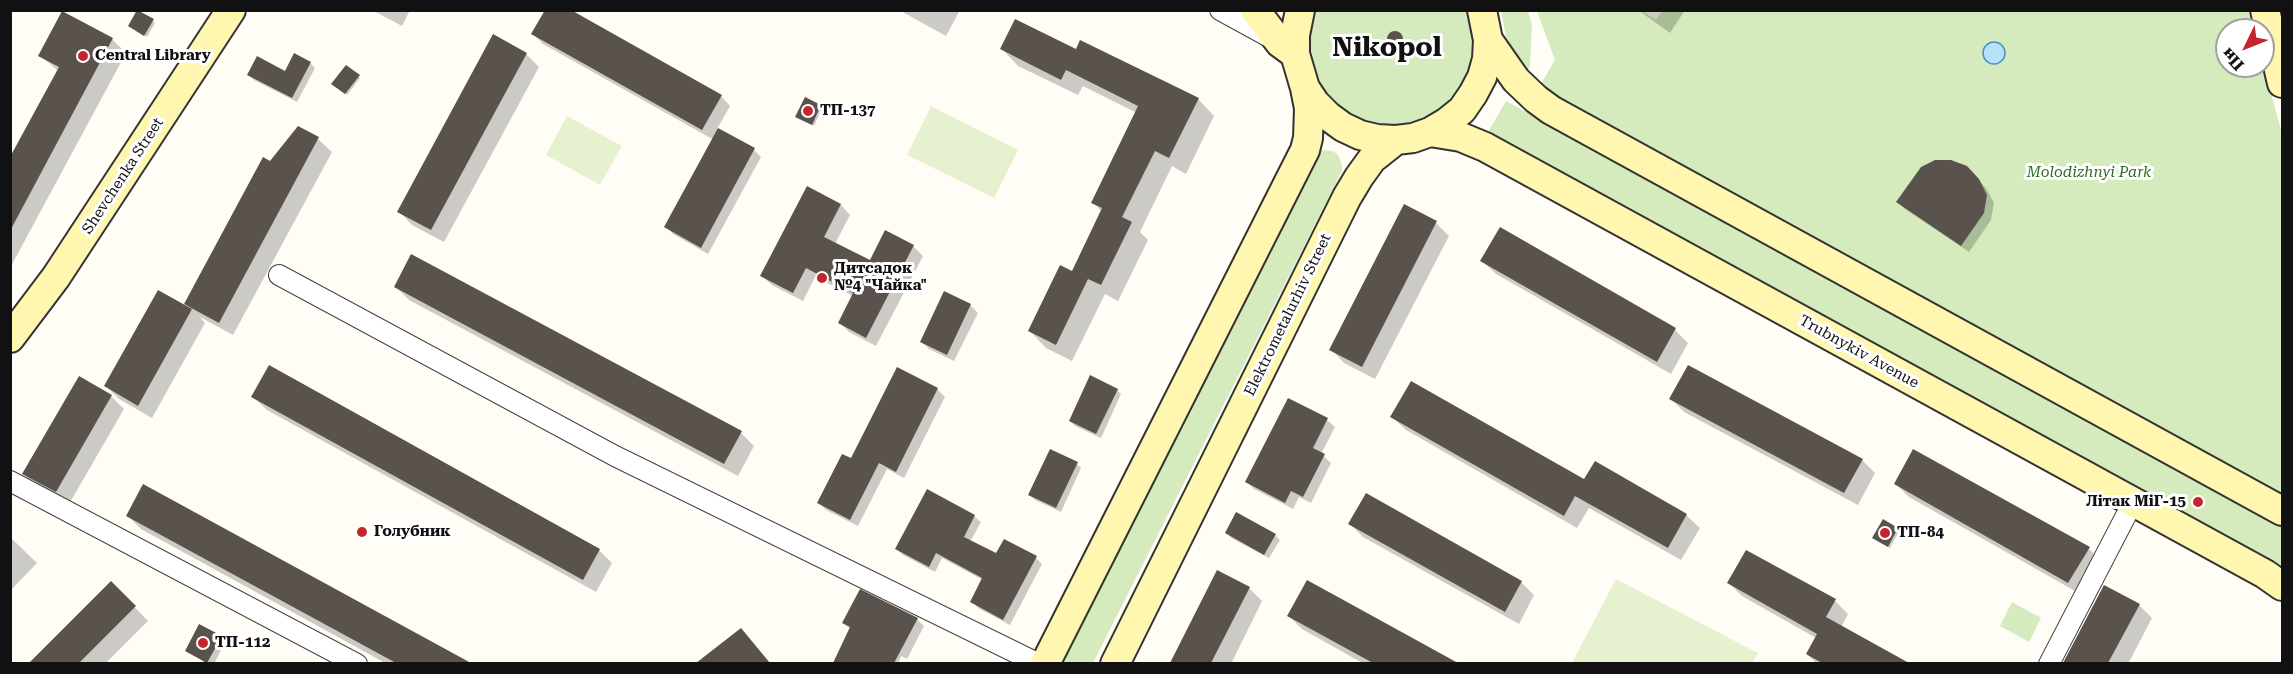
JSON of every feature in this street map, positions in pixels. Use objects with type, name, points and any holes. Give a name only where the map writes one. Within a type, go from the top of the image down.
[{"type":"main road","name":"Shevchenka Street","points":[[10,338],[56,277],[231,10]]},
{"type":"main road","points":[[1045,663],[1301,160],[1308,138],[1309,108],[1305,88],[1288,49],[1256,10]]},
{"type":"main road","points":[[1288,49],[1295,35],[1300,10]]},
{"type":"main road","name":"Elektrometalurhiv Street","points":[[1115,663],[1347,197],[1372,159],[1396,140],[1413,138],[1430,132],[1447,122],[1462,110],[1473,94],[1484,68],[1488,40],[1482,10]]},
{"type":"main road","points":[[2265,10],[2283,83]]},
{"type":"main road","points":[[1488,40],[1516,80],[1551,110],[2283,512]]},
{"type":"main road","points":[[1305,88],[1315,103],[1343,127],[1360,135],[1396,140]]},
{"type":"main road","name":"Trubnykiv Avenue","points":[[1430,132],[1461,137],[1485,147],[2281,584]]},
{"type":"street","points":[[1220,10],[1288,49]]},
{"type":"street","points":[[279,275],[615,456],[1039,663]]},
{"type":"street","points":[[10,481],[357,663]]},
{"type":"street","points":[[2049,663],[2133,502]]},
{"type":"green space","name":"Molodizhnyi Park","points":[[1663,10],[2248,11],[2250,18],[2215,18],[2215,78],[2267,78],[2282,134],[2282,494],[1538,89],[1555,60],[1537,11],[1642,11],[1656,20]]},
{"type":"green space","points":[[1315,11],[1468,11],[1473,28],[1474,53],[1467,77],[1453,98],[1434,113],[1411,123],[1387,125],[1362,120],[1341,108],[1323,90],[1312,67],[1308,43],[1311,18]]},
{"type":"green space","points":[[1501,11],[1528,11],[1532,25],[1530,66],[1524,77],[1509,53]]},
{"type":"green space","points":[[1506,101],[2282,527],[2282,571],[1484,139]]},
{"type":"green space","points":[[931,106],[1018,150],[994,198],[907,155]]},
{"type":"green space","points":[[567,116],[622,146],[600,185],[546,155]]},
{"type":"green space","points":[[1333,151],[1338,155],[1342,171],[1093,663],[1056,664],[1317,152]]},
{"type":"green space","points":[[1616,579],[1758,653],[1752,663],[1572,663]]},
{"type":"green space","points":[[2012,602],[2041,618],[2029,642],[2000,626]]},
{"type":"water","points":[[1994,42],[2002,45],[2005,53],[2002,61],[1994,64],[1986,61],[1983,53],[1986,45]]},
{"type":"building","points":[[137,10],[154,19],[144,36],[128,26]]},
{"type":"building","points":[[545,10],[571,10],[722,95],[702,130],[531,34]]},
{"type":"building","points":[[62,11],[113,38],[10,231],[10,157],[59,67],[38,56]]},
{"type":"building","points":[[1015,19],[1076,49],[1080,40],[1199,98],[1169,158],[1155,151],[1122,217],[1132,222],[1101,285],[1088,279],[1056,345],[1028,331],[1060,265],[1072,271],[1102,208],[1091,203],[1138,106],[1066,70],[1061,80],[1000,49]]},
{"type":"building","points":[[1392,31],[1398,31],[1403,39],[1401,45],[1392,47],[1387,42],[1387,36]]},
{"type":"building","points":[[493,34],[527,53],[431,230],[397,212]]},
{"type":"building","points":[[294,53],[311,62],[292,98],[247,75],[257,56],[285,71]]},
{"type":"building","points":[[346,65],[360,75],[345,94],[331,84]]},
{"type":"building","name":"ТП-137","points":[[805,97],[821,105],[812,125],[795,117]]},
{"type":"building","points":[[298,126],[319,137],[219,323],[184,304],[263,157],[270,161]]},
{"type":"building","points":[[718,128],[755,148],[701,248],[664,227]]},
{"type":"building","points":[[1935,160],[1951,160],[1967,166],[1979,179],[1987,195],[1984,213],[1961,246],[1896,202],[1921,167]]},
{"type":"building","points":[[807,186],[841,204],[824,237],[870,260],[885,230],[914,245],[866,338],[838,323],[853,293],[806,268],[793,293],[760,276]]},
{"type":"building","points":[[1404,204],[1437,221],[1362,367],[1329,350]]},
{"type":"building","points":[[1500,227],[1676,328],[1657,362],[1480,261]]},
{"type":"building","points":[[411,254],[742,431],[724,464],[394,287]]},
{"type":"building","points":[[158,290],[192,309],[138,406],[104,386]]},
{"type":"building","points":[[944,291],[971,304],[947,355],[920,342]]},
{"type":"building","points":[[269,365],[600,549],[583,580],[251,397]]},
{"type":"building","points":[[1688,365],[1863,459],[1844,493],[1669,399]]},
{"type":"building","points":[[897,367],[938,388],[896,472],[879,463],[850,520],[817,503],[842,454],[851,458]]},
{"type":"building","points":[[1090,375],[1118,389],[1096,434],[1069,421]]},
{"type":"building","points":[[79,376],[112,395],[56,492],[22,474]]},
{"type":"building","points":[[1411,381],[1584,479],[1595,461],[1687,514],[1668,548],[1575,496],[1564,516],[1390,417]]},
{"type":"building","points":[[1288,398],[1328,418],[1313,448],[1325,454],[1303,497],[1291,491],[1285,503],[1245,482]]},
{"type":"building","points":[[1050,449],[1078,462],[1056,508],[1028,495]]},
{"type":"building","points":[[1913,449],[2090,547],[2068,583],[1894,484]]},
{"type":"building","points":[[143,484],[471,663],[396,663],[126,516]]},
{"type":"building","points":[[927,489],[975,515],[964,537],[996,553],[1004,539],[1037,556],[1003,620],[970,602],[982,578],[936,553],[929,567],[895,549]]},
{"type":"building","points":[[1366,493],[1522,581],[1505,612],[1348,524]]},
{"type":"building","points":[[1236,512],[1276,534],[1264,555],[1225,533]]},
{"type":"building","name":"ТП-84","points":[[1883,519],[1898,528],[1888,547],[1872,538]]},
{"type":"building","points":[[1746,550],[1836,599],[1826,617],[1909,663],[1822,663],[1806,654],[1817,634],[1727,583]]},
{"type":"building","points":[[1217,570],[1250,587],[1211,663],[1170,663]]},
{"type":"building","points":[[1307,580],[1458,663],[1373,663],[1287,616]]},
{"type":"building","points":[[111,581],[136,606],[79,663],[29,663]]},
{"type":"building","points":[[2104,585],[2140,604],[2108,663],[2063,663]]},
{"type":"building","points":[[860,589],[918,618],[894,663],[833,663],[850,627],[842,623]]},
{"type":"building","name":"ТП-112","points":[[199,624],[222,636],[207,663],[185,651]]},
{"type":"building","points":[[741,628],[770,663],[696,663]]},
{"type":"place","name":"Central Library","points":[[83,56]]},
{"type":"place","name":"ТП-137","points":[[808,111]]},
{"type":"place","name":"Дитсадок №4 \"Чайка\"","points":[[822,278]]},
{"type":"place","name":"Літак МіГ-15","points":[[2198,502]]},
{"type":"place","name":"Голубник","points":[[362,532]]},
{"type":"place","name":"ТП-84","points":[[1885,533]]},
{"type":"place","name":"ТП-112","points":[[203,643]]},
{"type":"district","name":"Nikopol","points":[[1387,48]]}]
